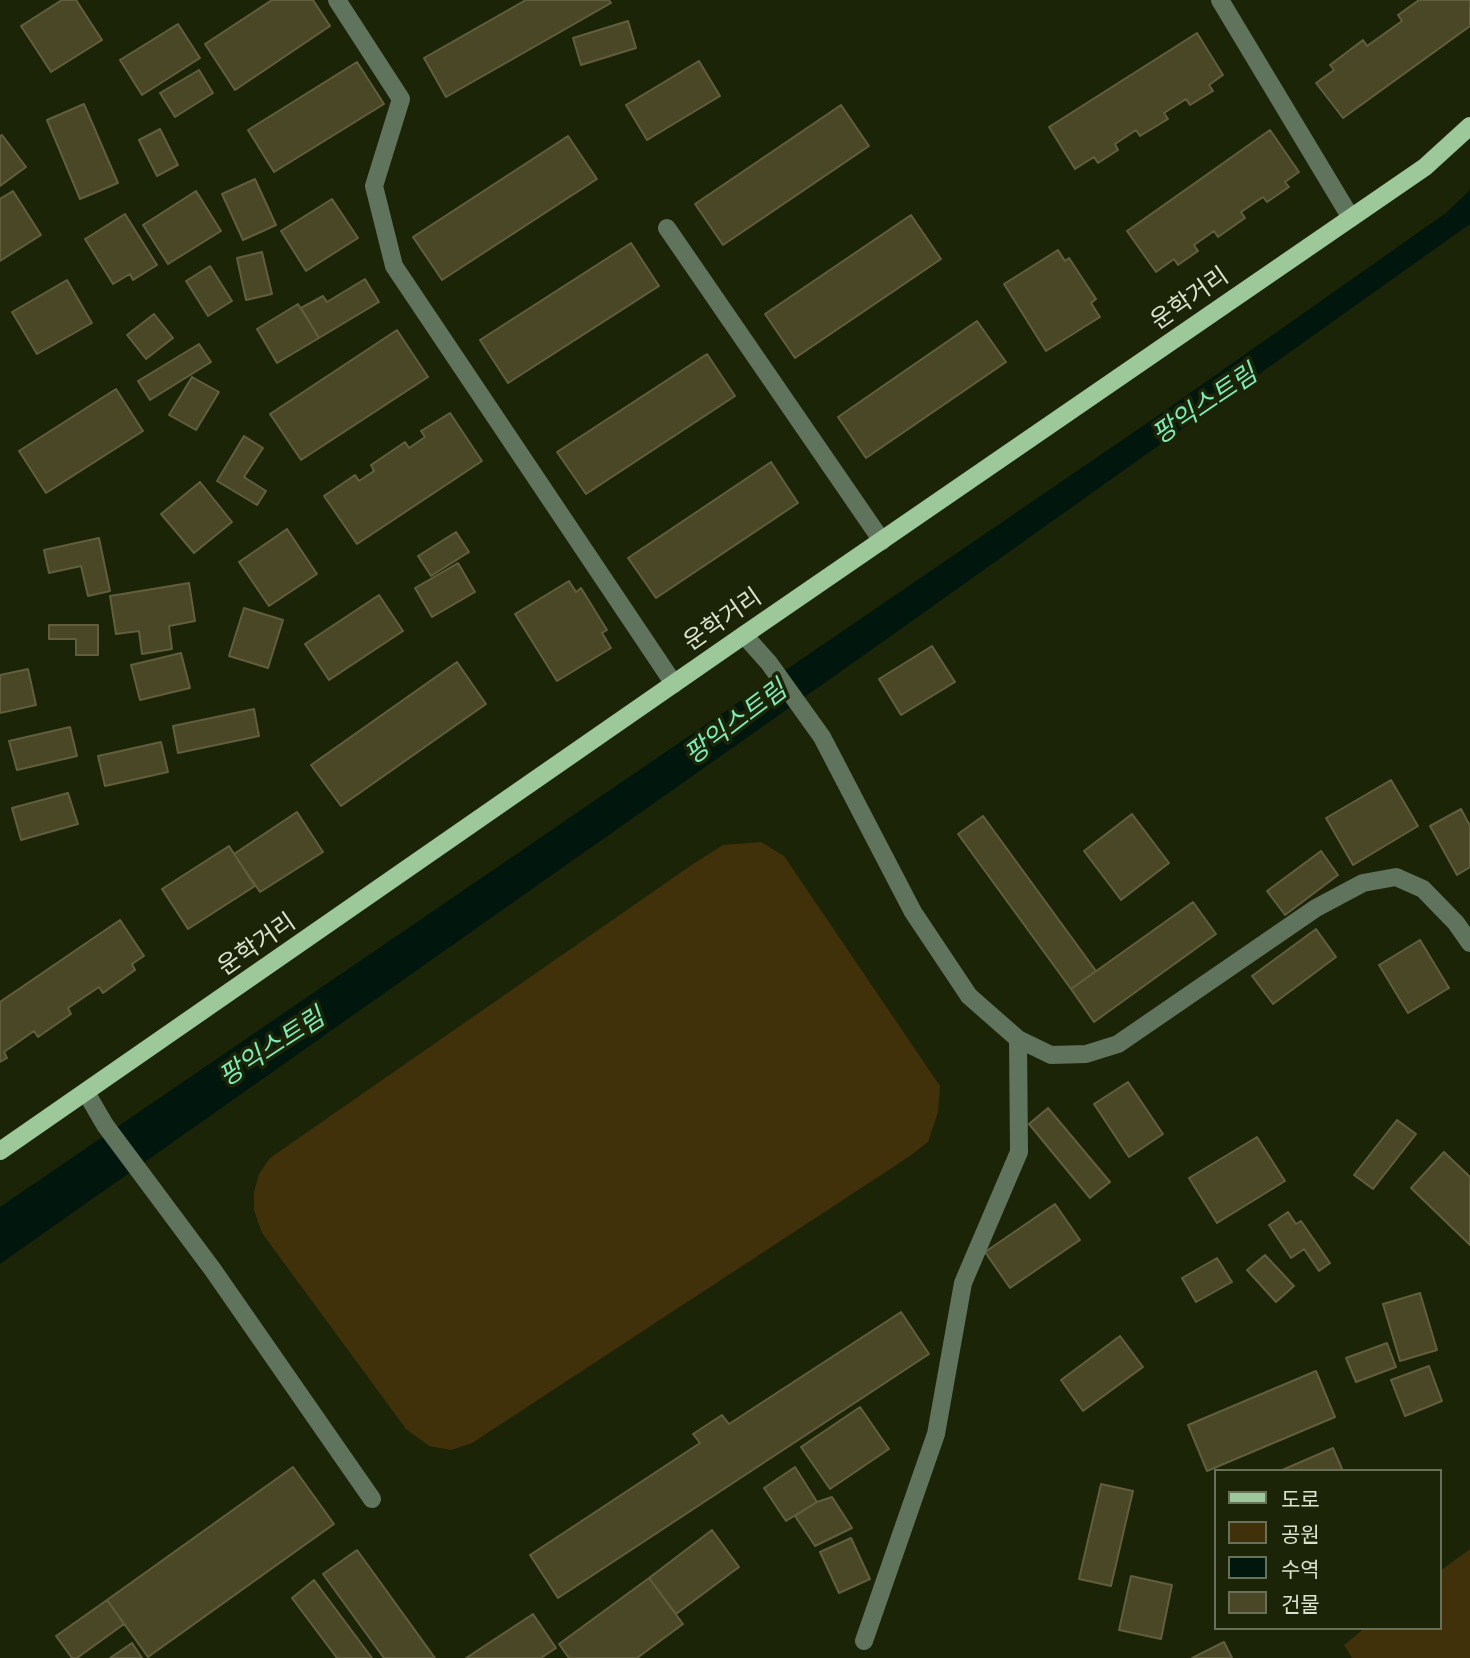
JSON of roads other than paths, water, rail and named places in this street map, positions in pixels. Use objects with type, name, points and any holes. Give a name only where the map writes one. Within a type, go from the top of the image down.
[{"type":"main road","name":"운학거리","points":[[0,1152],[744,635],[1425,167],[1470,126]]},
{"type":"street","points":[[337,0],[401,99],[374,186],[394,266],[674,684]]},
{"type":"street","points":[[1220,0],[1351,218]]},
{"type":"street","points":[[667,228],[882,541]]},
{"type":"street","points":[[744,635],[802,706],[822,737],[913,912],[969,996],[1018,1039],[1051,1055],[1086,1054],[1118,1044],[1317,908],[1363,883],[1396,877],[1423,889],[1456,923],[1470,943]]},
{"type":"street","points":[[864,1641],[936,1434],[963,1283],[1019,1152],[1018,1039]]},
{"type":"street","points":[[87,1094],[105,1125],[213,1270],[372,1499]]},
{"type":"water","name":"팡익스트림","points":[[1470,190],[1470,224],[0,1264],[0,1207],[1153,419],[1446,213]]}]
